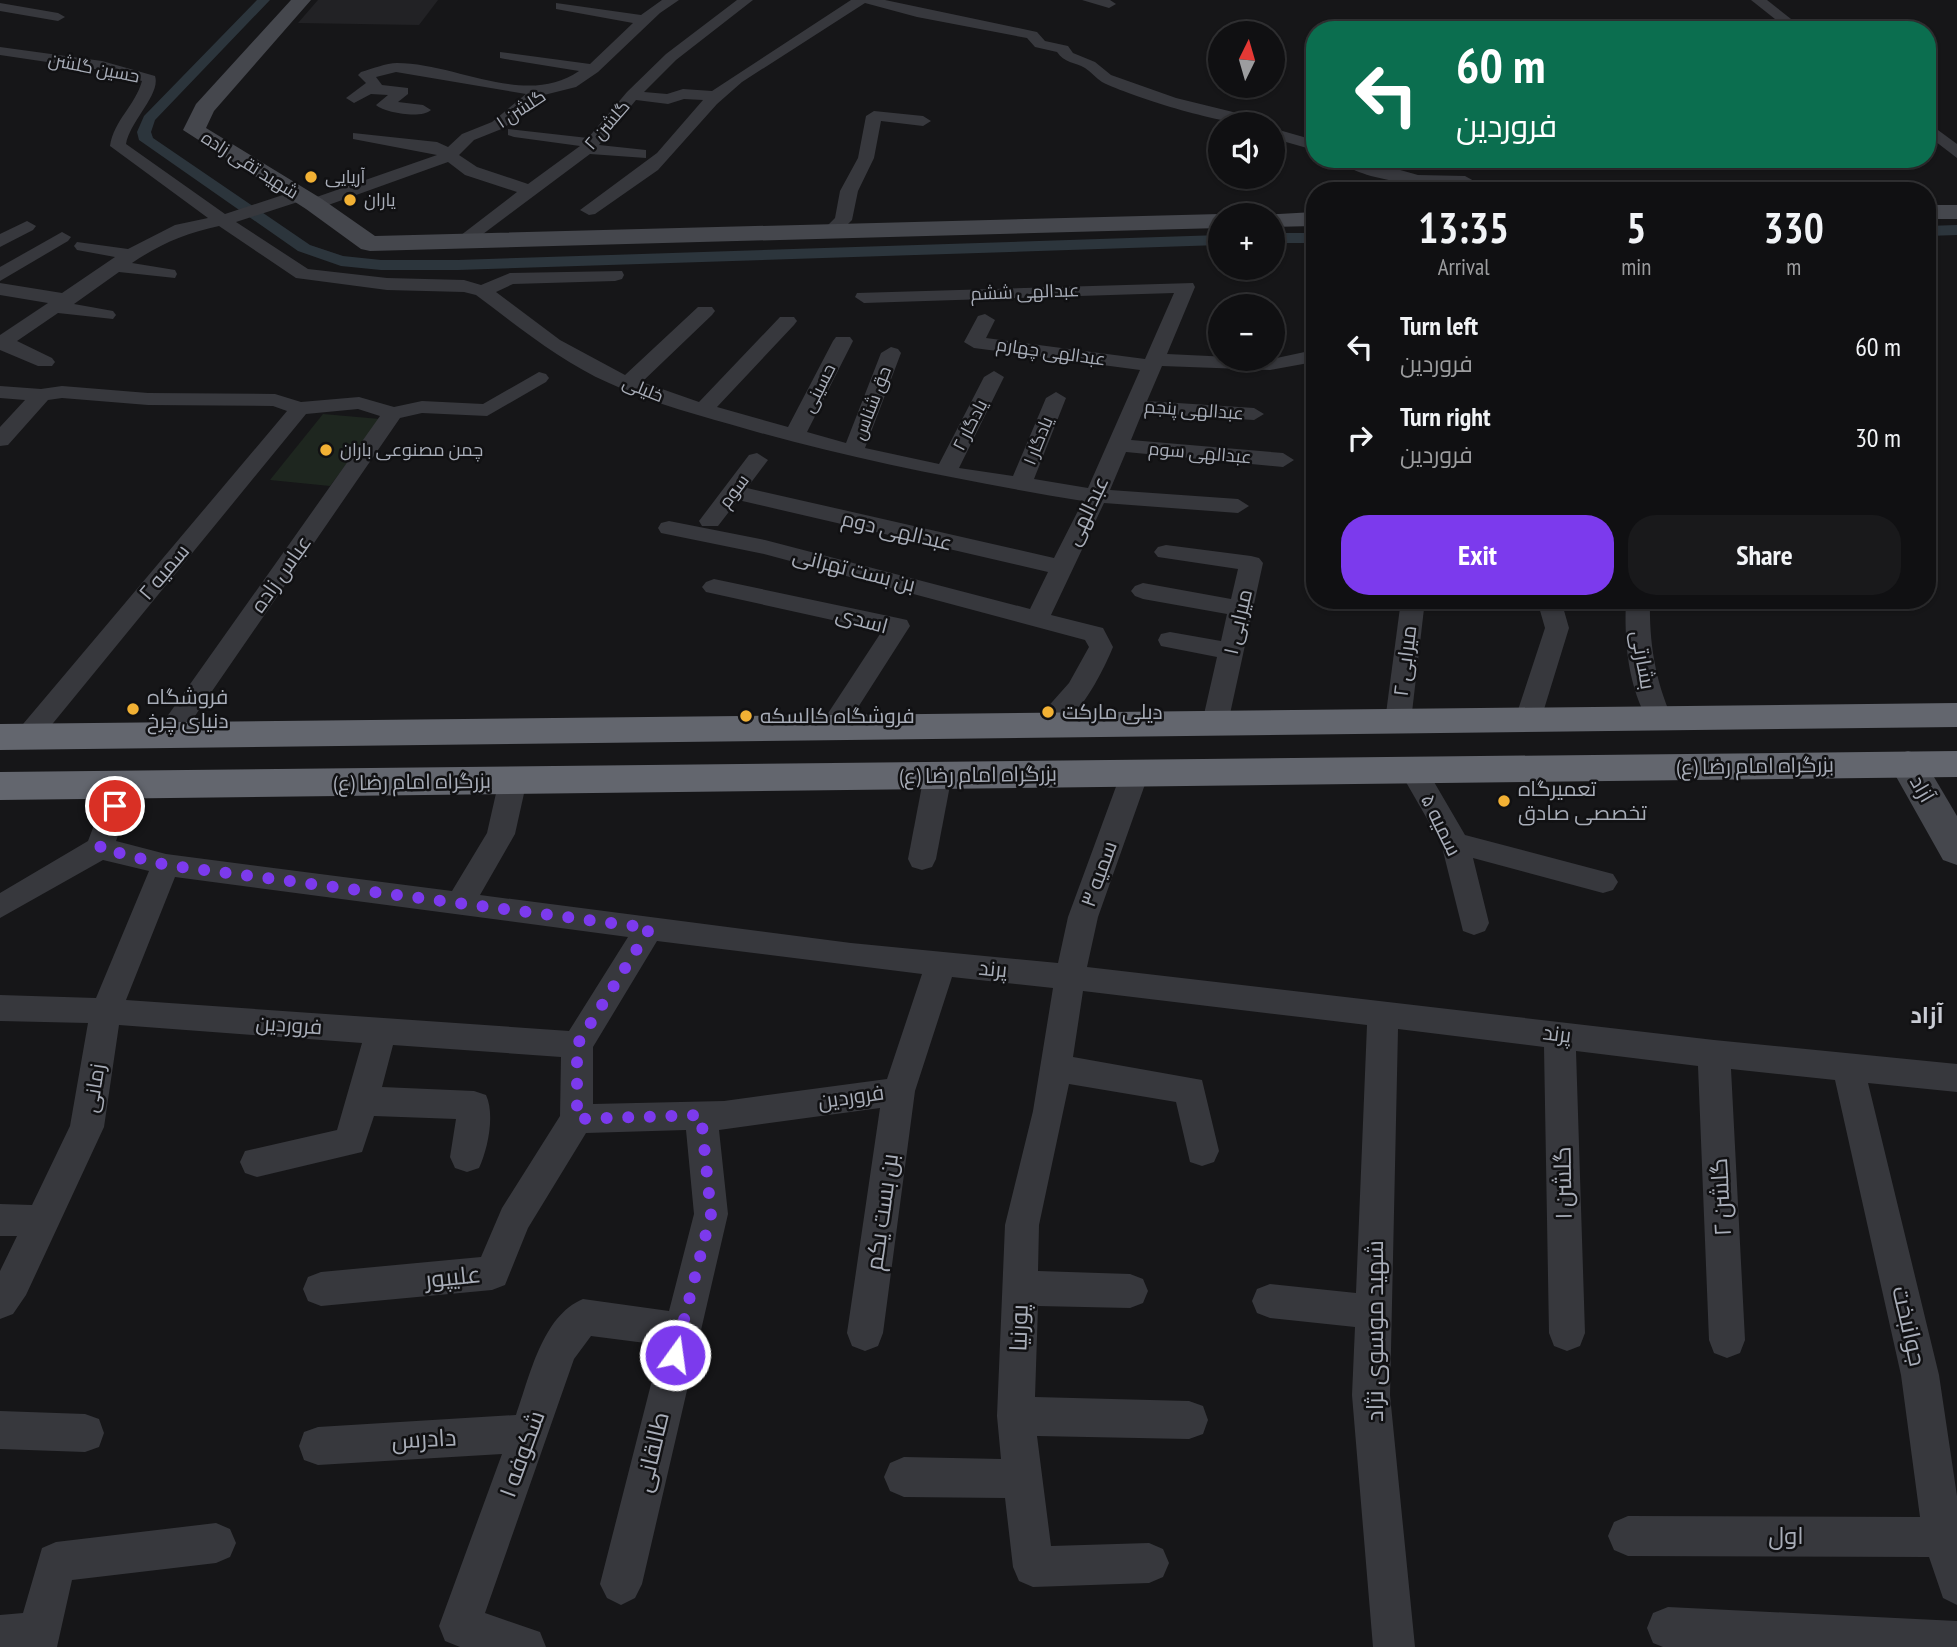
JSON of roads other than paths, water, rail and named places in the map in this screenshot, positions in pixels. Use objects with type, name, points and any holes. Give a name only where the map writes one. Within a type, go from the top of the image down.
[{"type":"highway","points":[[14,737],[1957,715]]},
{"type":"highway","name":"بزرگراه امام رضا (ع)","points":[[0,786],[1957,764]]},
{"type":"main road","name":"شهید تقی زاده","points":[[302,0],[204,109],[194,130],[306,200],[370,244],[1208,221]]},
{"type":"main road","points":[[1936,212],[1957,212]]},
{"type":"main road","points":[[1285,220],[1306,219]]},
{"type":"main road","name":"آزاد","points":[[1908,764],[1957,850]]},
{"type":"street","name":"گلشن ۱","points":[[306,200],[449,156],[468,137],[498,125],[538,92],[571,84],[593,69],[645,20],[672,0]]},
{"type":"street","name":"گلشن ۲","points":[[461,243],[589,146],[632,95],[689,42],[746,0]]},
{"type":"street","points":[[583,239],[582,227],[591,202],[638,178],[684,134],[696,114],[737,79],[861,0]]},
{"type":"street","points":[[869,0],[917,13],[1032,36],[1040,44],[1063,49],[1067,56],[1090,65],[1106,78],[1171,102],[1214,112]]},
{"type":"street","points":[[1089,0],[1109,4]]},
{"type":"street","points":[[1758,0],[1786,21]]},
{"type":"street","points":[[561,6],[600,15],[645,20]]},
{"type":"street","points":[[0,7],[58,17]]},
{"type":"street","name":"حسین گلشن","points":[[0,51],[102,66],[150,79],[147,95],[120,125],[118,146],[224,220]]},
{"type":"street","points":[[505,55],[593,69]]},
{"type":"street","points":[[424,110],[384,105],[403,91],[359,93],[375,84],[366,75],[396,67],[538,92]]},
{"type":"street","points":[[632,95],[668,99],[683,94],[716,96]]},
{"type":"street","points":[[830,232],[842,220],[849,191],[866,158],[874,116],[923,121]]},
{"type":"street","points":[[514,132],[640,154]]},
{"type":"street","points":[[1936,135],[1957,153]]},
{"type":"street","points":[[359,136],[400,145],[436,147],[471,171],[531,191]]},
{"type":"street","points":[[1285,137],[1306,143]]},
{"type":"street","points":[[1368,168],[1387,176],[1428,182],[1465,181]]},
{"type":"street","points":[[1,343],[149,243],[181,229],[306,200]]},
{"type":"street","name":"خلیلی","points":[[224,220],[271,256],[303,274],[387,284],[464,286],[483,291],[553,344],[628,384],[703,410],[853,452],[946,472],[1096,496],[1238,506]]},
{"type":"street","points":[[0,242],[27,226]]},
{"type":"street","points":[[0,275],[62,237]]},
{"type":"street","points":[[83,246],[168,274]]},
{"type":"street","points":[[483,291],[510,279],[615,275]]},
{"type":"street","name":"عبدالهی ششم","points":[[864,297],[1186,287]]},
{"type":"street","name":"عبدالهی","points":[[1038,617],[1096,496],[1186,287]]},
{"type":"street","points":[[0,289],[106,316]]},
{"type":"street","points":[[628,384],[705,311]]},
{"type":"street","name":"عبدالهی چهارم","points":[[985,320],[974,342],[1154,363]]},
{"type":"street","points":[[703,410],[786,321]]},
{"type":"street","name":"حسینی","points":[[795,435],[843,341]]},
{"type":"street","points":[[1,343],[45,362]]},
{"type":"street","name":"حق شناس","points":[[853,452],[891,353]]},
{"type":"street","points":[[1154,363],[1270,364],[1306,357]]},
{"type":"street","name":"یادگار ۲","points":[[946,472],[994,377]]},
{"type":"street","points":[[0,393],[41,396],[62,392],[148,399],[238,398],[275,400],[300,408],[359,403],[393,413],[422,407],[487,410],[539,378]]},
{"type":"street","points":[[0,440],[41,396]]},
{"type":"street","name":"یادگار ۱","points":[[1021,484],[1056,398]]},
{"type":"street","name":"عبدالهی پنجم","points":[[1134,406],[1254,414]]},
{"type":"street","name":"سمیه ۲","points":[[14,737],[300,408]]},
{"type":"street","name":"عباس زاده","points":[[167,735],[393,413]]},
{"type":"street","name":"عبدالهی سوم","points":[[1116,445],[1283,460]]},
{"type":"street","name":"سوم","points":[[710,522],[757,460]]},
{"type":"street","name":"عبدالهی دوم","points":[[733,492],[1060,568]]},
{"type":"street","name":"بن بست تهرانی","points":[[669,528],[765,547],[1038,617]]},
{"type":"street","name":"میرابی ۱","points":[[1166,552],[1251,563],[1215,723]]},
{"type":"street","name":"اسدی","points":[[714,587],[898,626],[832,727]]},
{"type":"street","points":[[1143,591],[1241,609]]},
{"type":"street","name":"میرابی ۲","points":[[1398,721],[1412,609]]},
{"type":"street","points":[[1528,719],[1557,628],[1552,609]]},
{"type":"street","name":"بشارتی","points":[[1637,609],[1636,620],[1648,695],[1659,718]]},
{"type":"street","points":[[1038,617],[1094,634],[1101,647],[1093,666],[1075,694],[1046,725]]},
{"type":"street","points":[[1170,640],[1231,651]]},
{"type":"street","points":[[1075,694],[1095,724]]},
{"type":"street","name":"سمیه ۵","points":[[1413,770],[1455,843],[1474,923]]},
{"type":"street","name":"سمیه ۳","points":[[1070,977],[1083,917],[1135,773]]},
{"type":"street","points":[[922,859],[937,775]]},
{"type":"street","points":[[460,904],[501,834],[513,780]]},
{"type":"street","points":[[0,907],[100,848],[122,785]]},
{"type":"street","points":[[1455,843],[1603,882]]},
{"type":"street","name":"پرند","points":[[100,848],[166,865],[650,928],[1714,1054],[1957,1078]]},
{"type":"street","name":"زمانی","points":[[0,1302],[13,1283],[88,1127],[106,1011],[166,865]]},
{"type":"street","points":[[577,1119],[577,1045],[650,928]]},
{"type":"street","name":"فروردین","points":[[577,1119],[701,1115],[898,1091],[941,964]]},
{"type":"street","name":"پورنیا","points":[[1070,977],[1049,1111],[1022,1225],[1016,1416],[1033,1567],[1149,1563]]},
{"type":"street","name":"فروردین","points":[[0,1008],[106,1011],[577,1045]]},
{"type":"street","name":"شهید موسوی نژاد","points":[[1383,1014],[1371,1395],[1394,1647]]},
{"type":"street","points":[[257,1162],[350,1142],[381,1032]]},
{"type":"street","name":"گلشن ۱","points":[[1560,1034],[1566,1333]]},
{"type":"street","name":"گلشن ۲","points":[[1714,1054],[1727,1340]]},
{"type":"street","points":[[1056,1068],[1190,1090],[1202,1152]]},
{"type":"street","name":"جوانبخت","points":[[1849,1069],[1920,1375],[1943,1537],[1957,1584]]},
{"type":"street","name":"بن بست یکم","points":[[865,1333],[898,1091]]},
{"type":"street","points":[[362,1101],[474,1105],[467,1157]]},
{"type":"street","name":"طالقانی","points":[[621,1584],[711,1214],[701,1115]]},
{"type":"street","name":"علیپور","points":[[321,1289],[492,1273],[514,1219],[577,1119]]},
{"type":"street","points":[[0,1220],[42,1221]]},
{"type":"street","points":[[1020,1288],[1130,1291]]},
{"type":"street","points":[[1270,1301],[1374,1312]]},
{"type":"street","name":"شکوفه ۱","points":[[525,1647],[460,1626],[559,1348],[583,1317],[681,1330]]},
{"type":"street","points":[[1016,1416],[1189,1420]]},
{"type":"street","points":[[0,1430],[85,1433]]},
{"type":"street","name":"دادرس","points":[[318,1446],[529,1433]]},
{"type":"street","points":[[904,1477],[1023,1479]]},
{"type":"street","name":"اول","points":[[1628,1536],[1943,1537]]},
{"type":"street","points":[[25,1639],[56,1562],[216,1543]]},
{"type":"street","points":[[1668,1628],[1957,1642]]},
{"type":"waterway","points":[[264,0],[149,119],[144,132],[146,140],[304,248],[341,261],[381,265],[458,265],[1208,240]]},
{"type":"waterway","points":[[1936,231],[1957,230]]},
{"type":"waterway","points":[[1285,238],[1306,238]]},
{"type":"place","name":"آریایی","points":[[311,177]]},
{"type":"place","name":"یاران","points":[[350,200]]},
{"type":"place","name":"چمن مصنوعی باران","points":[[326,450]]},
{"type":"place","name":"فروشگاه دنیای چرخ","points":[[133,709]]},
{"type":"place","name":"دیلی مارکت","points":[[1048,712]]},
{"type":"place","name":"فروشگاه کالسکه","points":[[746,716]]},
{"type":"place","name":"تعمیرگاه تخصصی صادق","points":[[1504,801]]},
{"type":"district","name":"آزاد","points":[[1927,1015]]}]
